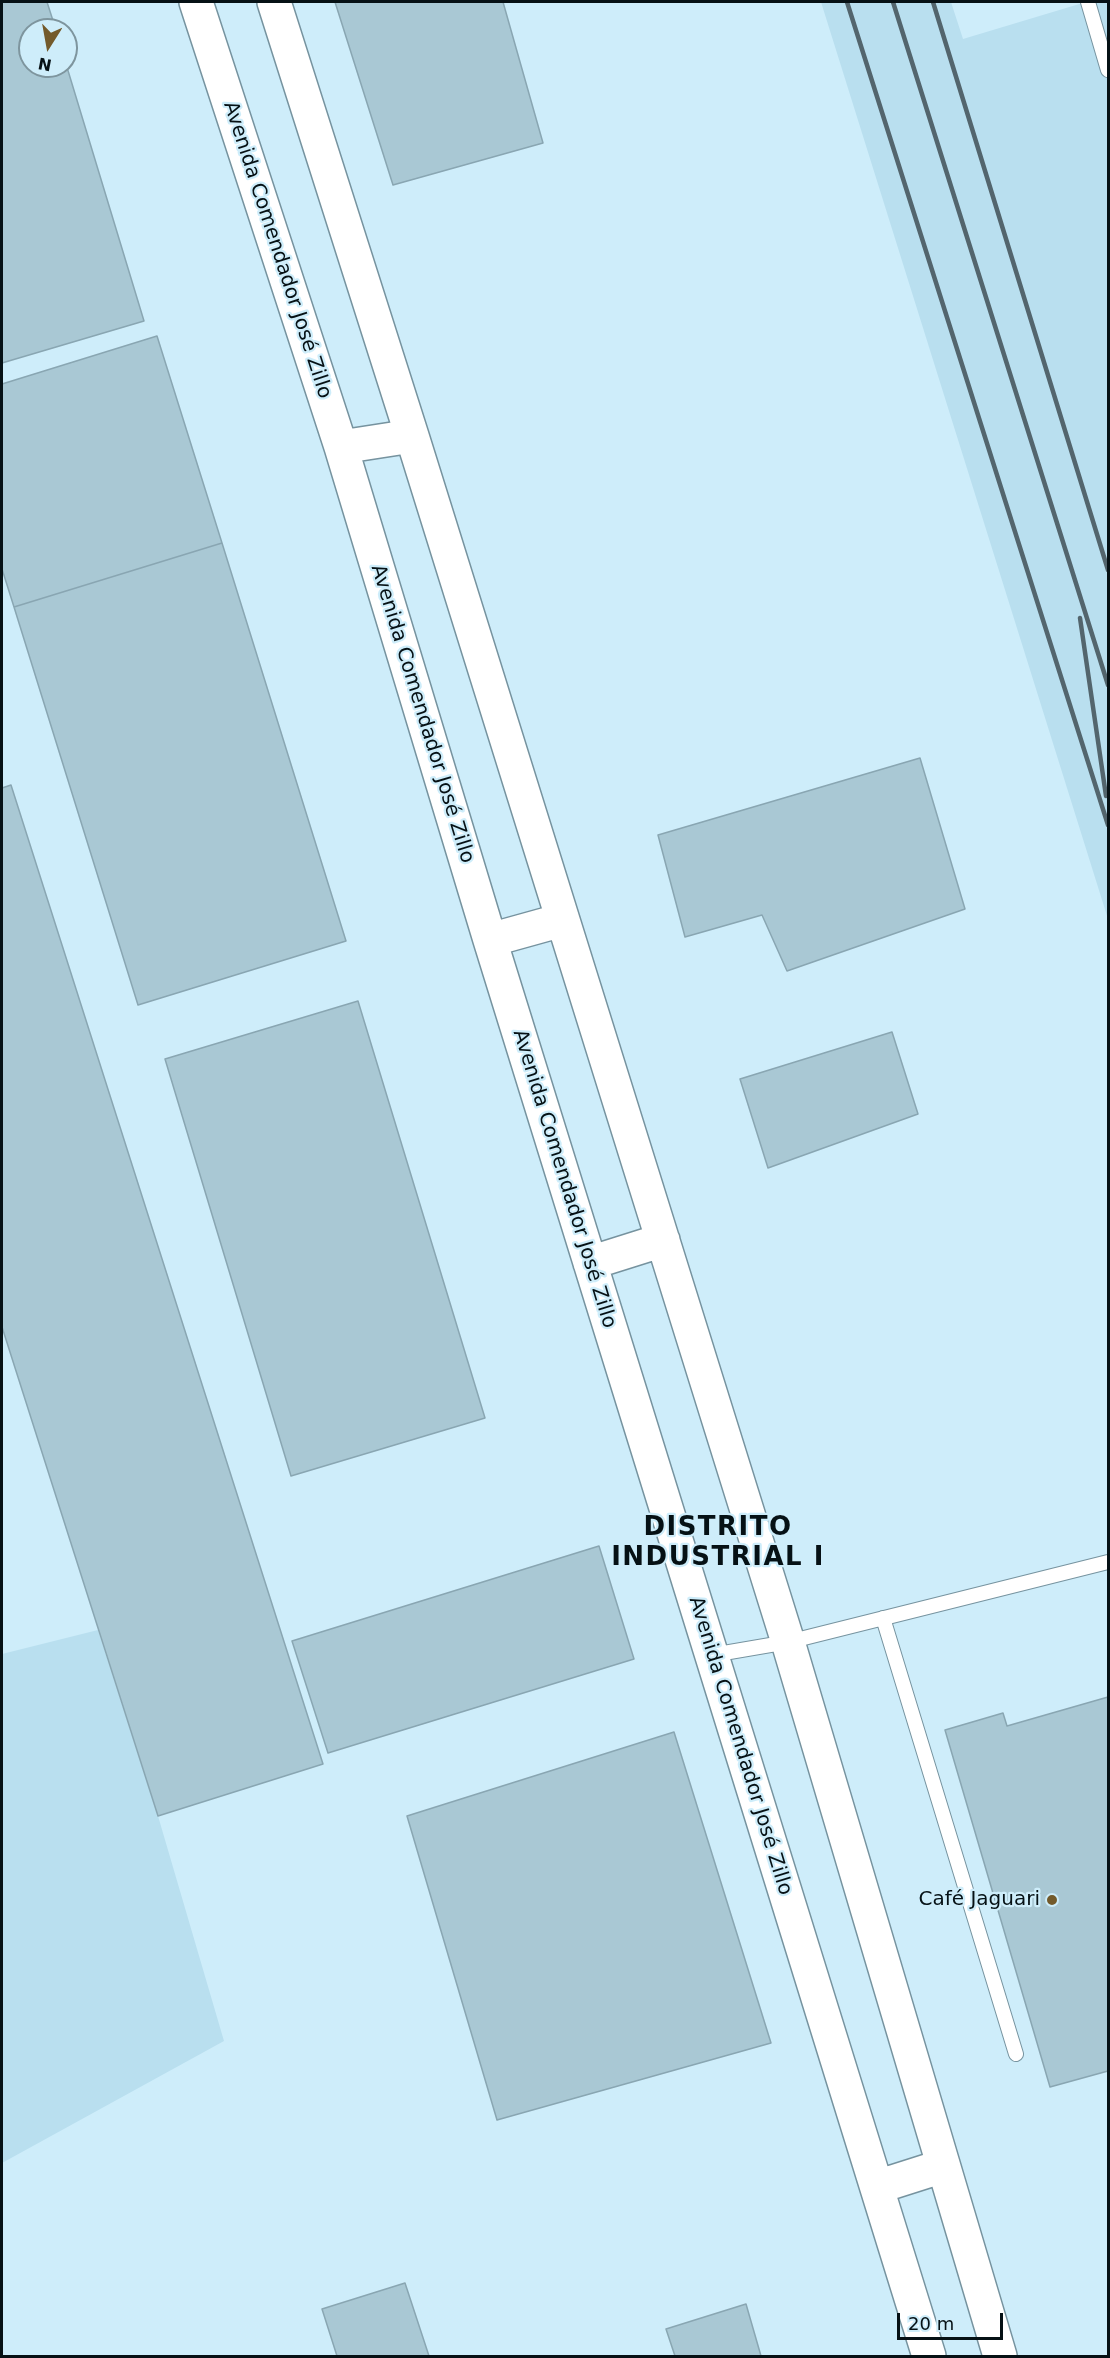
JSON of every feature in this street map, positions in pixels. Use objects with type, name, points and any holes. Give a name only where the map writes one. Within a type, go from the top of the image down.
[{"type":"street","name":"Avenida Comendador José Zillo","points":[[196,2],[341,447],[490,940],[929,2356]]},
{"type":"street","points":[[274,2],[412,436],[788,1642],[1000,2356]]},
{"type":"street","points":[[341,447],[412,436]]},
{"type":"street","points":[[490,940],[562,920]]},
{"type":"street","points":[[590,1263],[663,1240]]},
{"type":"street","points":[[877,2187],[943,2166]]},
{"type":"lane","points":[[1088,2],[1108,70]]},
{"type":"lane","points":[[712,1655],[788,1642],[1108,1562]]},
{"type":"lane","points":[[883,1618],[1016,2054]]},
{"type":"shaded area","points":[[821,2],[951,2],[963,39],[1086,2],[1108,2],[1108,919]]},
{"type":"shaded area","points":[[98,1630],[158,1816],[224,2041],[2,2163],[2,1654]]},
{"type":"building","points":[[2,2],[47,2],[52,18],[18,18],[18,78],[70,78],[144,321],[2,363]]},
{"type":"building","points":[[335,2],[503,2],[543,143],[393,185]]},
{"type":"building","points":[[157,336],[222,543],[14,607],[2,569],[2,384]]},
{"type":"building","points":[[222,543],[346,941],[138,1005],[14,607]]},
{"type":"building","points":[[920,758],[965,909],[787,971],[762,915],[685,937],[658,835]]},
{"type":"building","points":[[11,785],[323,1764],[158,1816],[2,1327],[2,788]]},
{"type":"building","points":[[358,1001],[485,1418],[291,1476],[165,1059]]},
{"type":"building","points":[[892,1032],[918,1114],[768,1168],[740,1079]]},
{"type":"building","points":[[599,1546],[634,1659],[328,1753],[292,1641]]},
{"type":"building","name":"Café Jaguari","points":[[1108,1697],[1108,2071],[1050,2087],[945,1730],[1003,1713],[1007,1726]]},
{"type":"building","points":[[674,1732],[771,2043],[497,2120],[407,1816]]},
{"type":"building","points":[[405,2283],[429,2356],[337,2356],[322,2309]]},
{"type":"building","points":[[746,2304],[761,2356],[675,2356],[666,2329]]},
{"type":"railway","points":[[847,2],[1108,825]]},
{"type":"railway","points":[[893,2],[1108,685]]},
{"type":"railway","points":[[933,2],[1108,570]]},
{"type":"railway","points":[[1080,618],[1106,796]]},
{"type":"place","name":"Café Jaguari","points":[[1052,1900]]},
{"type":"district","name":"DISTRITO INDUSTRIAL I","points":[[718,1543]]}]
